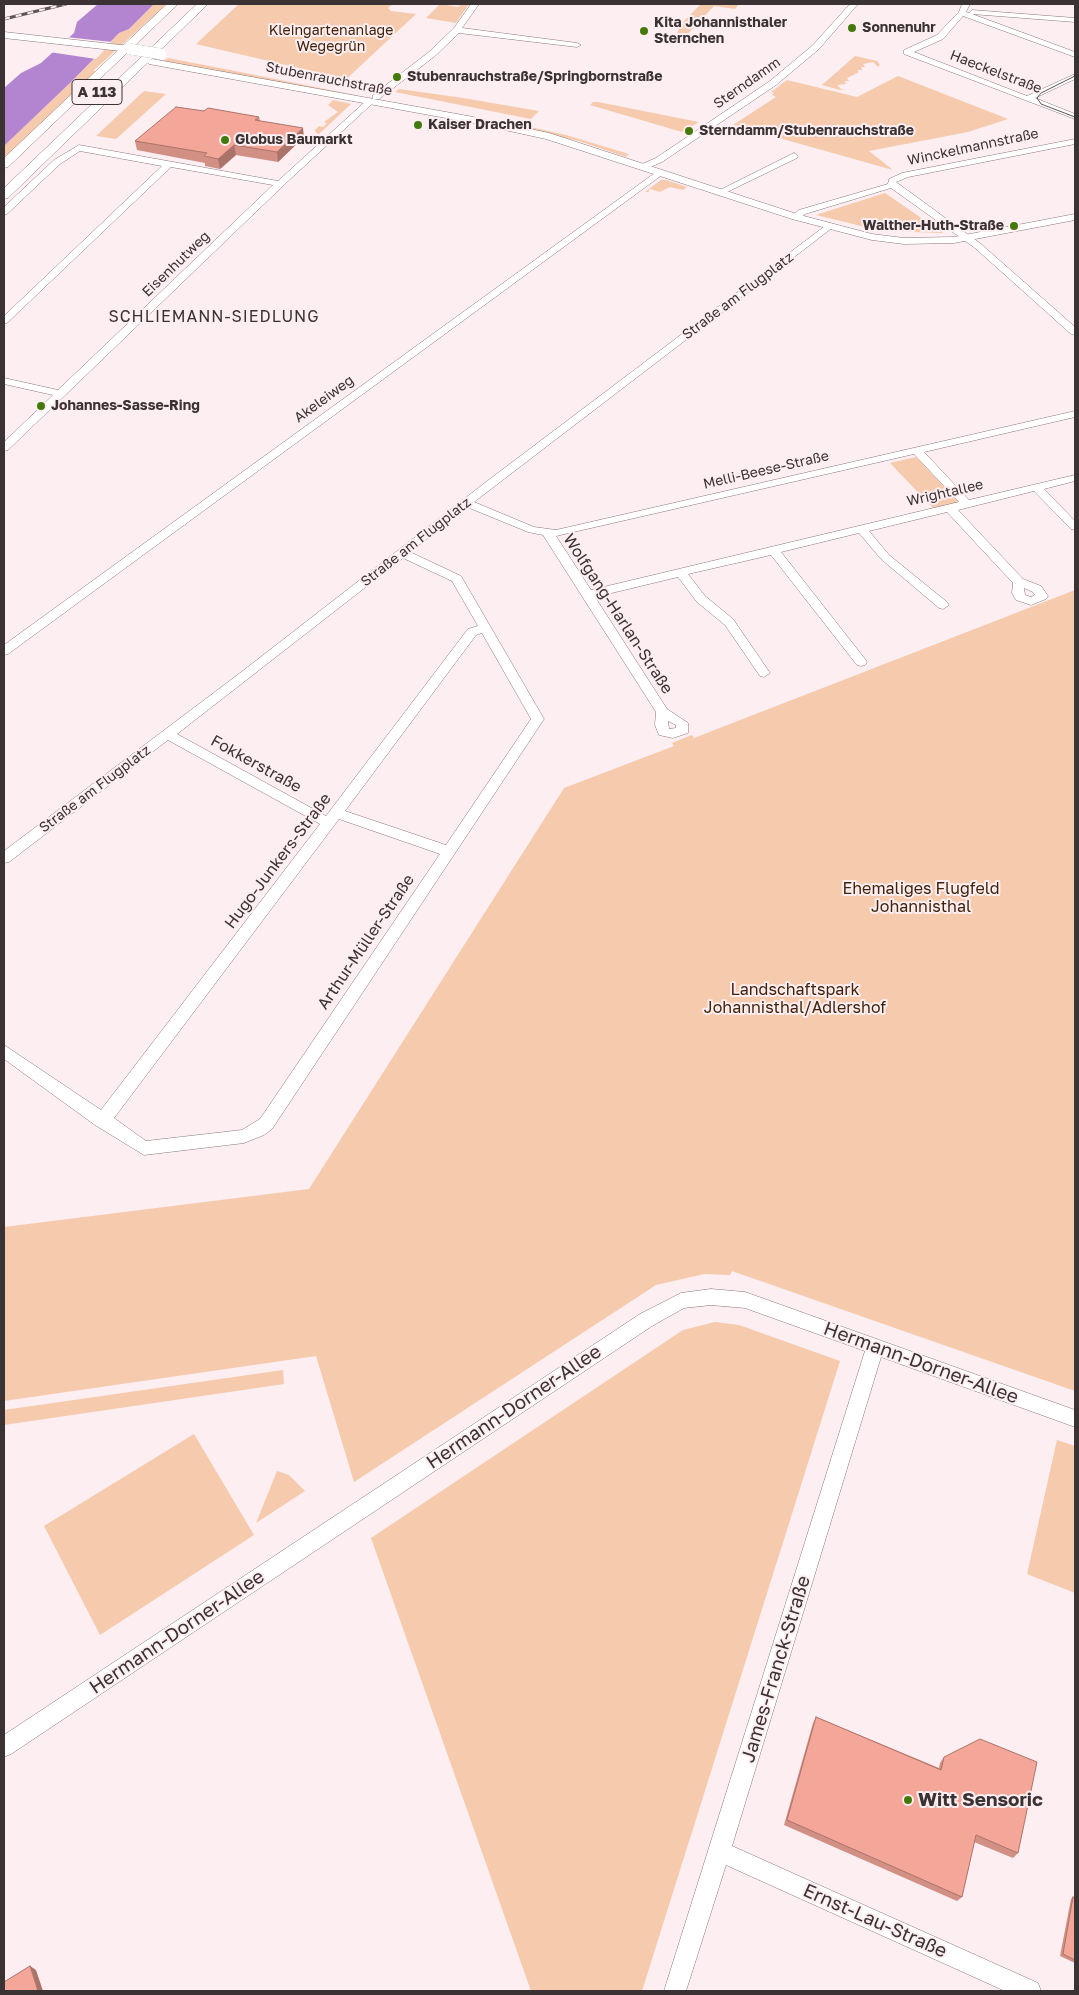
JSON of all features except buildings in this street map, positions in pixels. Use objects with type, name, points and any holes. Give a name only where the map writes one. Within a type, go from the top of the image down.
[{"type":"highway","points":[[4,164],[119,52],[173,4]]},
{"type":"highway","name":"A 113","points":[[4,180],[190,4]]},
{"type":"highway","name":"A 113","points":[[4,195],[203,4]]},
{"type":"highway","points":[[31,170],[46,165],[78,139],[217,4]]},
{"type":"main road","points":[[4,35],[57,40],[159,59]]},
{"type":"main road","points":[[4,41],[48,48],[119,52]]},
{"type":"main road","name":"Stubenrauchstraße","points":[[159,59],[373,100],[488,116],[561,132],[634,154],[642,162],[662,172],[796,216],[858,234],[904,241],[968,238],[1075,217]]},
{"type":"street","name":"Eisenhutweg","points":[[4,448],[280,184],[373,100],[432,54],[457,30],[475,4]]},
{"type":"street","name":"Sterndamm","points":[[642,162],[659,160],[789,71],[816,47],[854,4]]},
{"type":"street","points":[[964,9],[1075,20]]},
{"type":"street","points":[[964,9],[1075,54]]},
{"type":"street","name":"Haeckelstraße","points":[[964,9],[938,38],[907,52],[1075,117]]},
{"type":"street","points":[[457,30],[578,45]]},
{"type":"street","points":[[1027,99],[1075,76]]},
{"type":"street","name":"Winckelmannstraße","points":[[796,216],[802,212],[892,185],[892,181],[911,174],[1075,140]]},
{"type":"street","points":[[4,212],[57,162],[75,149],[280,184]]},
{"type":"street","points":[[722,192],[794,156]]},
{"type":"street","points":[[4,322],[168,164]]},
{"type":"street","name":"Akeleiweg","points":[[4,651],[662,172]]},
{"type":"street","points":[[892,185],[968,238],[1075,332]]},
{"type":"street","name":"Straße am Flugplatz","points":[[4,858],[829,226]]},
{"type":"street","points":[[4,381],[61,394]]},
{"type":"street","name":"Melli-Beese-Straße","points":[[467,503],[532,530],[548,533],[566,531],[1075,414]]},
{"type":"street","points":[[4,431],[18,434]]},
{"type":"street","points":[[917,451],[967,504]]},
{"type":"street","name":"Wrightallee","points":[[586,595],[1075,478]]},
{"type":"street","points":[[1036,487],[1075,527]]},
{"type":"street","points":[[950,508],[1020,582]]},
{"type":"street","points":[[861,529],[885,557],[943,604]]},
{"type":"street","name":"Wolfgang-Harlan-Straße","points":[[548,533],[662,712]]},
{"type":"street","points":[[773,550],[861,662]]},
{"type":"street","name":"Arthur-Müller-Straße","points":[[4,1051],[144,1148],[244,1136],[266,1124],[538,719],[457,578],[403,553]]},
{"type":"street","points":[[680,572],[701,599],[729,622],[764,673]]},
{"type":"street","name":"Hugo-Junkers-Straße","points":[[101,1120],[113,1109],[472,632],[486,628]]},
{"type":"street","name":"Fokkerstraße","points":[[167,734],[332,818],[448,851]]},
{"type":"street","name":"Hermann-Dorner-Allee","points":[[4,1747],[669,1307],[701,1297],[745,1300],[1075,1418]]},
{"type":"street","name":"James-Franck-Straße","points":[[675,1991],[720,1851],[875,1346]]},
{"type":"street","name":"Ernst-Lau-Straße","points":[[720,1851],[1030,1991]]},
{"type":"green space","points":[[154,4],[167,4],[94,70],[95,73],[4,158],[4,146],[119,33],[129,29]]},
{"type":"green space","name":"Kleingartenanlage Wegegrün","points":[[239,4],[393,4],[388,8],[391,11],[416,14],[341,84],[309,78],[316,72],[196,44]]},
{"type":"green space","points":[[440,4],[458,7],[461,4],[469,4],[456,23],[426,18]]},
{"type":"green space","points":[[694,4],[738,5],[735,9],[714,6],[681,41],[672,40],[670,38],[675,38],[681,24],[700,5]]},
{"type":"green space","points":[[855,56],[877,61],[880,65],[878,67],[873,62],[863,64],[865,67],[861,67],[862,70],[857,70],[859,72],[847,78],[849,81],[845,81],[846,84],[837,85],[841,89],[845,89],[840,90],[822,85]]},
{"type":"green space","points":[[168,58],[235,71],[360,96],[162,62]]},
{"type":"green space","points":[[898,76],[1008,119],[968,132],[869,151],[893,170],[733,125],[776,97],[771,92],[787,80],[857,97]]},
{"type":"green space","points":[[399,89],[539,111],[531,119],[395,92]]},
{"type":"green space","points":[[144,91],[166,94],[116,139],[96,136]]},
{"type":"green space","points":[[333,100],[351,104],[319,134],[316,133],[315,130],[319,126],[323,127],[327,123],[324,122],[338,112],[328,105]]},
{"type":"green space","points":[[593,102],[699,122],[682,132],[590,105]]},
{"type":"green space","points":[[521,125],[566,135],[629,154],[626,157],[579,141],[518,127]]},
{"type":"green space","points":[[661,180],[687,187],[683,190],[670,187],[660,192],[650,189],[648,192],[645,192]]},
{"type":"green space","points":[[885,193],[943,233],[882,231],[816,215]]},
{"type":"green space","points":[[916,457],[959,503],[934,509],[890,463]]},
{"type":"green space","name":"Landschaftspark Johannisthal/Adlershof","points":[[1075,590],[1075,1391],[732,1271],[730,1275],[704,1274],[656,1285],[354,1482],[316,1356],[4,1401],[4,1227],[309,1189],[564,788],[674,746],[672,743],[692,735],[694,738]]},
{"type":"green space","points":[[715,1322],[739,1325],[840,1361],[642,1991],[531,1991],[371,1538],[683,1330]]},
{"type":"green space","points":[[283,1370],[284,1384],[4,1425],[4,1410]]},
{"type":"green space","points":[[194,1434],[254,1535],[100,1635],[44,1526]]},
{"type":"green space","points":[[1057,1440],[1075,1446],[1075,1593],[1027,1574]]},
{"type":"green space","points":[[277,1471],[289,1475],[305,1491],[256,1523]]},
{"type":"shaded area","points":[[98,4],[154,4],[129,29],[119,33],[4,146],[4,88],[21,73],[41,63],[74,33],[77,22]]},
{"type":"pier","points":[[66,37],[112,42],[96,59],[49,52]]},
{"type":"tram line","points":[[1075,76],[1041,93],[1037,98],[1041,104],[1075,117]]},
{"type":"railway","points":[[4,19],[66,4]]},
{"type":"place","name":"Sonnenuhr","points":[[852,28]]},
{"type":"place","name":"Kita Johannisthaler Sternchen","points":[[644,31]]},
{"type":"place","name":"Stubenrauchstraße/Springbornstraße","points":[[397,77]]},
{"type":"place","name":"Kaiser Drachen","points":[[418,125]]},
{"type":"place","name":"Sterndamm/Stubenrauchstraße","points":[[689,131]]},
{"type":"place","name":"Globus Baumarkt","points":[[225,140]]},
{"type":"place","name":"Walther-Huth-Straße","points":[[1014,226]]},
{"type":"place","name":"Johannes-Sasse-Ring","points":[[41,406]]},
{"type":"place","name":"Witt Sensoric","points":[[908,1800]]},
{"type":"district","name":"SCHLIEMANN-SIEDLUNG","points":[[214,317]]},
{"type":"park label","name":"Ehemaliges Flugfeld Johannisthal","points":[[921,898]]}]
